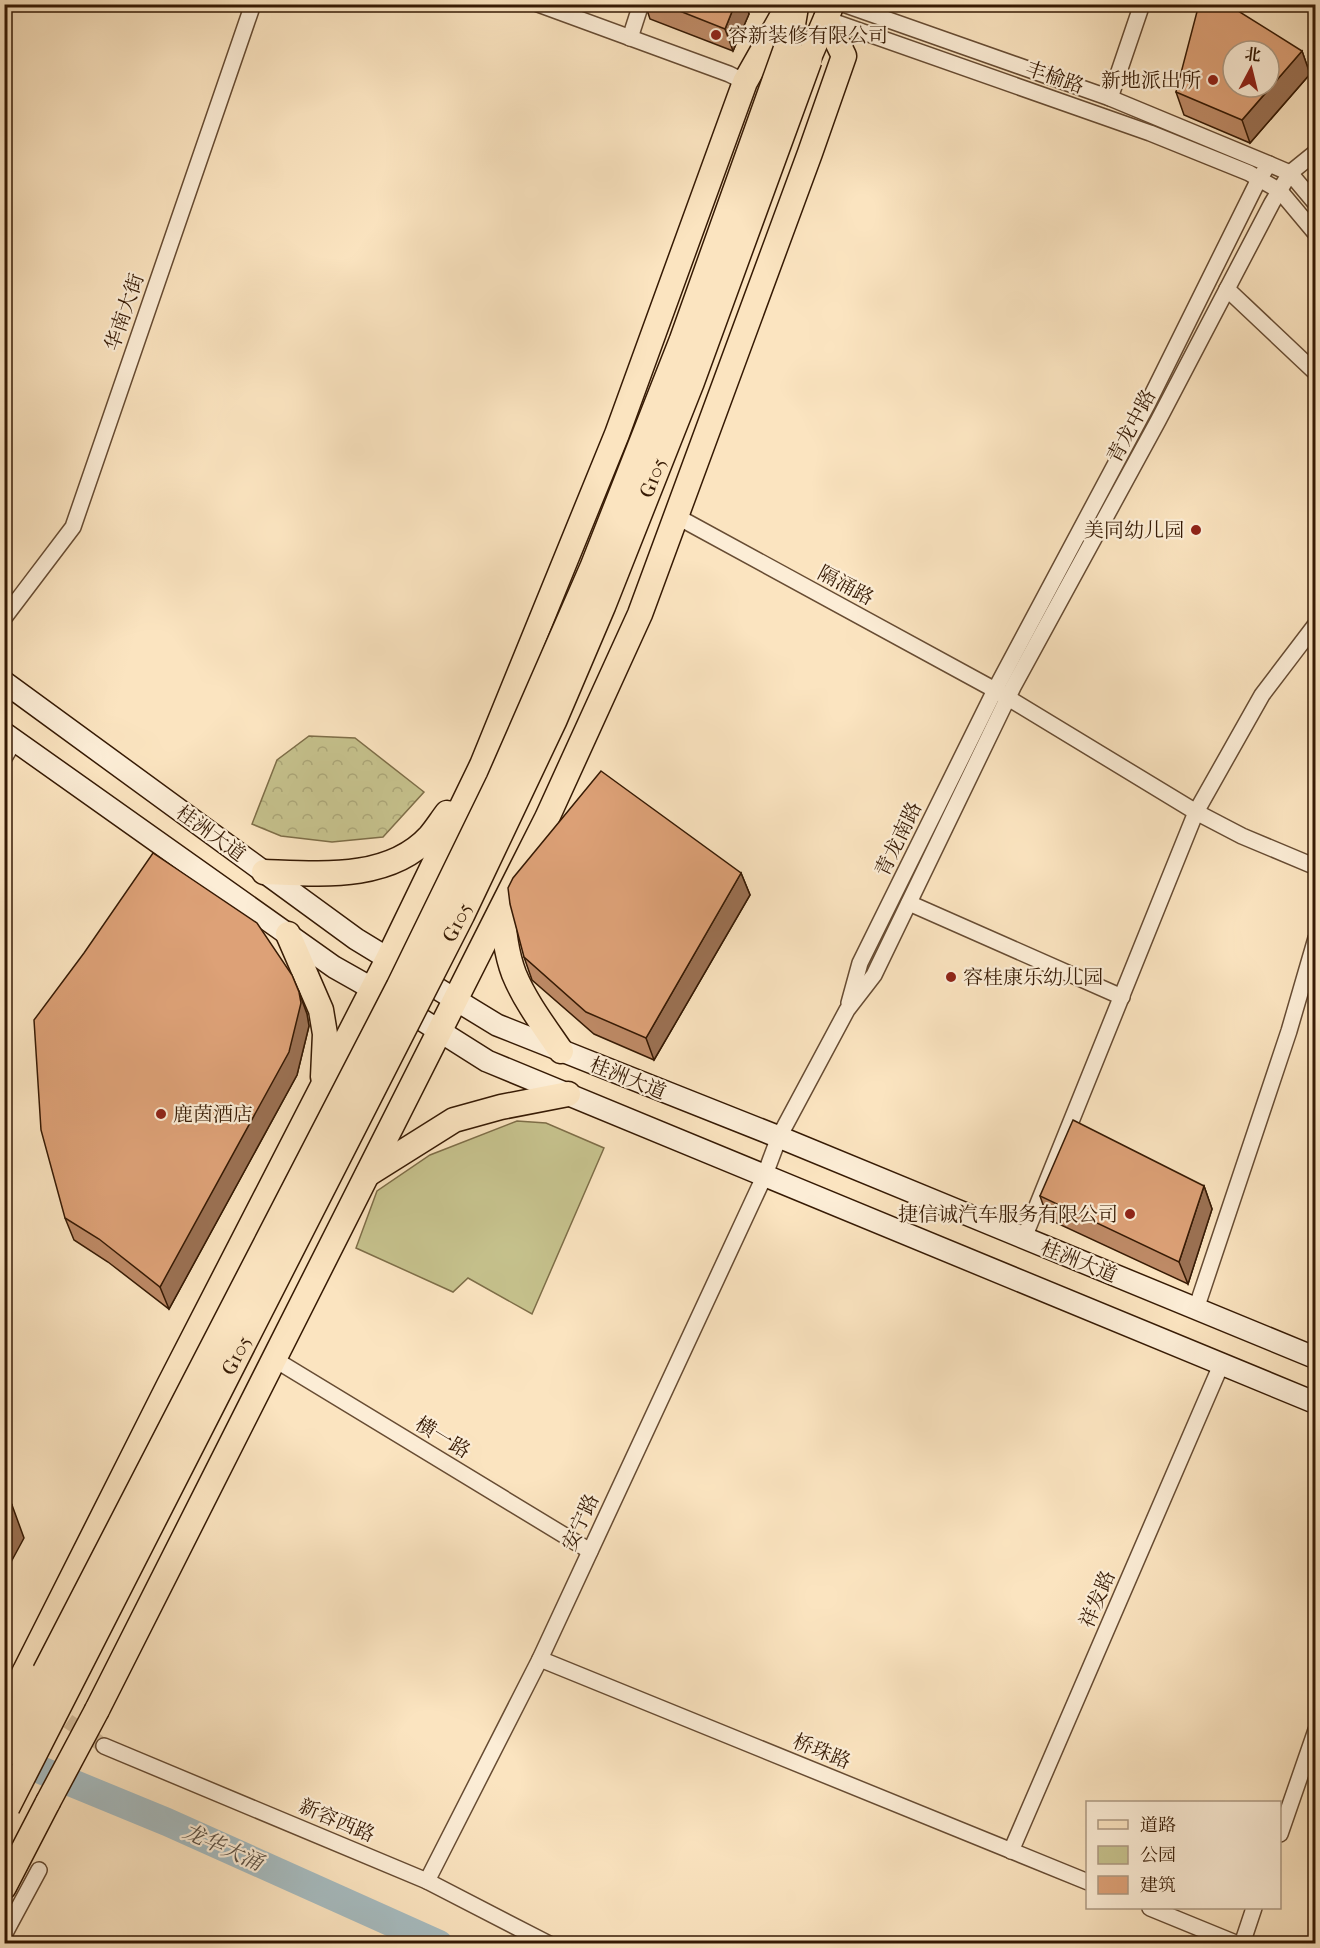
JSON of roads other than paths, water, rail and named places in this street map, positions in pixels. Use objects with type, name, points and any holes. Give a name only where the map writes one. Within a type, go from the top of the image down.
[{"type":"highway","name":"G105","points":[[5,1808],[462,914],[553,720],[602,605],[690,382],[797,55],[795,4]]},
{"type":"highway","name":"G105","points":[[4,1754],[400,987],[500,782],[594,567],[797,55]]},
{"type":"main road","points":[[4,1711],[373,989],[482,765],[617,434],[745,82],[789,4]]},
{"type":"main road","points":[[4,1887],[97,1710],[547,818],[640,614],[844,56],[834,9]]},
{"type":"main road","name":"G105","points":[[797,55],[834,9]]},
{"type":"main road","name":"桂洲大道","points":[[4,682],[356,939],[496,1025],[779,1137],[1316,1358]]},
{"type":"main road","name":"桂洲大道","points":[[8,743],[333,967],[373,989],[488,1061],[1316,1404]]},
{"type":"main road","points":[[264,872],[352,873],[399,859],[430,837],[482,765]]},
{"type":"main road","points":[[452,826],[460,846],[474,861],[485,867],[501,868],[529,854]]},
{"type":"main road","points":[[502,908],[506,945],[514,975],[531,1006],[561,1051]]},
{"type":"main road","points":[[288,934],[321,1010],[325,1034],[320,1092]]},
{"type":"main road","points":[[320,1092],[336,1085],[356,1082],[368,1084],[382,1094],[390,1107],[393,1121]]},
{"type":"main road","points":[[366,1176],[454,1120],[501,1107],[568,1094]]},
{"type":"street","name":"华南大街","points":[[4,618],[72,527],[253,4]]},
{"type":"street","points":[[538,4],[745,82]]},
{"type":"street","points":[[630,38],[641,4]]},
{"type":"street","points":[[1110,98],[1142,4]]},
{"type":"street","name":"丰榆路","points":[[834,9],[1110,98],[1290,173],[1316,204]]},
{"type":"street","name":"丰榆路","points":[[834,9],[1259,179],[1280,190],[1316,234]]},
{"type":"street","points":[[1290,173],[1316,152]]},
{"type":"street","name":"青龙中路","points":[[1001,694],[1259,179],[1269,164]]},
{"type":"street","name":"青龙中路","points":[[1001,694],[1153,431],[1290,173]]},
{"type":"street","points":[[1227,289],[1316,373]]},
{"type":"street","name":"隔涌路","points":[[676,516],[1001,694],[1196,812],[1242,836],[1316,867]]},
{"type":"street","points":[[1024,1238],[1196,812],[1262,695],[1316,624]]},
{"type":"street","name":"青龙南路","points":[[764,1177],[779,1137],[847,1010],[874,975],[909,903],[1001,694]]},
{"type":"street","name":"青龙南路","points":[[847,1010],[860,963],[1001,694]]},
{"type":"street","points":[[909,903],[1122,997]]},
{"type":"street","points":[[1196,1309],[1289,1031],[1316,938]]},
{"type":"street","name":"安宁路","points":[[427,1881],[540,1659],[764,1177]]},
{"type":"street","name":"横一路","points":[[274,1359],[590,1551]]},
{"type":"street","name":"祥发路","points":[[1011,1851],[1221,1365]]},
{"type":"street","name":"桥珠路","points":[[540,1659],[1086,1881]]},
{"type":"street","points":[[1281,1831],[1316,1730]]},
{"type":"street","name":"新容西路","points":[[104,1746],[427,1881],[549,1944]]},
{"type":"street","points":[[4,1935],[39,1870]]},
{"type":"street","points":[[1152,1909],[1240,1944],[1254,1909]]},
{"type":"waterway","name":"龙华大涌","points":[[4,1755],[167,1822],[439,1944]]},
{"type":"tunnel","points":[[49,1708],[104,1746]]},
{"type":"place","name":"容新装修有限公司","points":[[716,35]]},
{"type":"place","name":"新地派出所","points":[[1213,80]]},
{"type":"place","name":"美同幼儿园","points":[[1196,530]]},
{"type":"place","name":"容桂康乐幼儿园","points":[[951,977]]},
{"type":"place","name":"鹿茵酒店","points":[[161,1114]]},
{"type":"place","name":"捷信诚汽车服务有限公司","points":[[1130,1214]]}]
